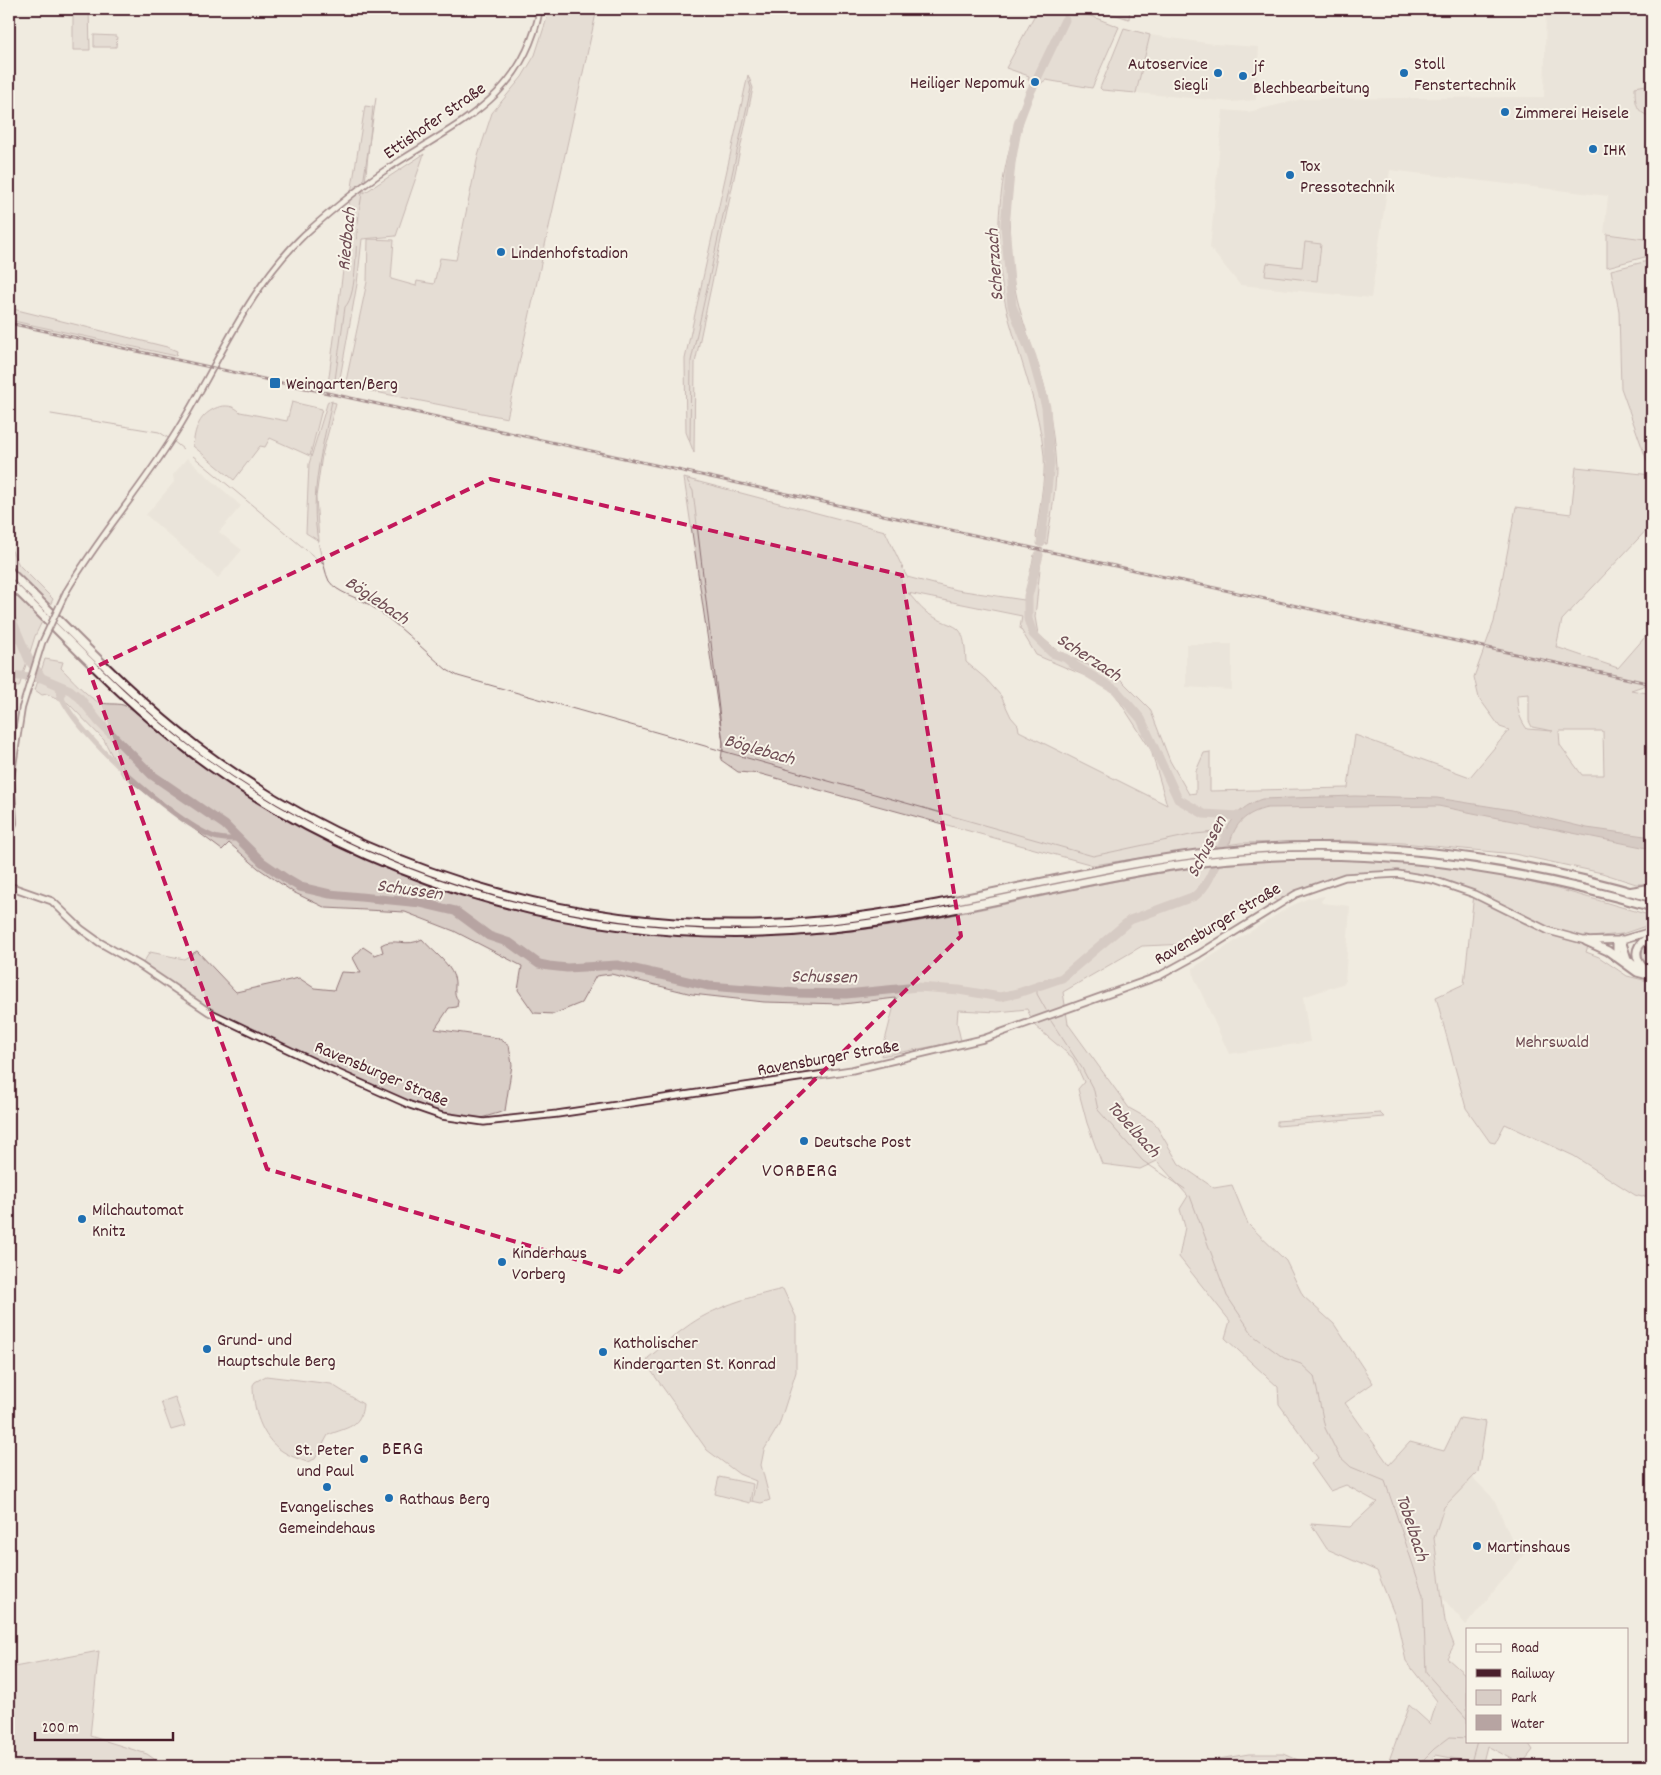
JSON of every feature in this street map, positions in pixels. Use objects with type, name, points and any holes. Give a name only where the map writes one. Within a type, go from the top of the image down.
[{"type":"highway","points":[[9,571],[120,681],[169,724],[229,769],[287,805],[368,846],[415,866],[477,888],[522,900],[563,908],[695,925],[778,924],[830,920],[911,909],[1104,870],[1198,858],[1351,855],[1457,863],[1553,880],[1652,906]]},
{"type":"highway","points":[[9,582],[154,722],[225,775],[282,811],[365,854],[413,874],[521,908],[561,916],[652,929],[727,934],[796,931],[880,922],[1238,850],[1352,847],[1448,854],[1554,872],[1652,898]]},
{"type":"highway","points":[[1628,892],[1652,888]]},
{"type":"highway","points":[[1651,974],[1638,961],[1637,950],[1652,932]]},
{"type":"highway","points":[[1626,966],[1617,952],[1617,944],[1621,940],[1627,959],[1639,969],[1651,974]]},
{"type":"highway","points":[[1586,941],[1602,948],[1637,972],[1651,974]]},
{"type":"main road","name":"Ravensburger Straße","points":[[9,886],[52,901],[88,935],[209,1012],[410,1105],[442,1116],[484,1122],[558,1114],[852,1070],[983,1039],[1159,976],[1186,962],[1296,894],[1345,878],[1379,874],[1433,880],[1474,894],[1541,928],[1586,941],[1621,940],[1652,932]]},
{"type":"street","name":"Ettishofer Straße","points":[[9,836],[14,822],[11,778],[22,708],[42,643],[66,592],[171,440],[222,348],[258,289],[303,237],[357,190],[473,114],[506,86],[525,56],[537,26],[540,9]]},
{"type":"highlighted area","points":[[490,479],[902,575],[961,936],[619,1272],[267,1169],[89,670]]},
{"type":"shaded area","points":[[1546,9],[1652,9],[1652,239],[1604,233],[1608,196],[1390,170],[1371,298],[1240,285],[1210,248],[1223,110],[1248,112],[1302,99],[1544,97]]},
{"type":"shaded area","points":[[1150,35],[1214,44],[1259,47],[1256,100],[1232,102],[1136,93]]},
{"type":"shaded area","points":[[187,458],[241,506],[219,532],[242,550],[218,578],[146,515],[174,482],[173,475]]},
{"type":"shaded area","points":[[1186,644],[1232,644],[1232,690],[1186,687]]},
{"type":"shaded area","points":[[1325,896],[1321,901],[1322,903],[1350,906],[1345,983],[1303,997],[1310,1042],[1229,1054],[1194,977],[1193,968],[1289,907],[1309,898]]},
{"type":"shaded area","name":"Martinshaus","points":[[1472,1477],[1494,1499],[1512,1540],[1526,1552],[1466,1625],[1442,1597],[1434,1538],[1444,1507]]},
{"type":"green space","points":[[73,9],[89,9],[90,50],[73,50]]},
{"type":"green space","name":"Lindenhofstadion","points":[[550,9],[597,9],[507,418],[345,386],[367,282],[368,239],[394,240],[391,279],[416,286],[417,281],[434,284],[440,258],[456,260],[478,156],[492,113],[522,77],[535,55]]},
{"type":"green space","points":[[1038,9],[1073,9],[1119,27],[1092,88],[1046,80],[1040,84],[1028,103],[1016,154],[1010,221],[1012,266],[1020,310],[1047,395],[1055,453],[1055,487],[1047,544],[1041,543],[1036,538],[1044,474],[1042,438],[1034,403],[1009,319],[999,259],[1001,199],[1005,169],[1021,110],[1032,82],[1028,80],[1029,76],[1006,68]]},
{"type":"green space","points":[[1097,9],[1130,9],[1129,19]]},
{"type":"green space","points":[[1124,28],[1150,35],[1136,93],[1102,90],[1100,88]]},
{"type":"green space","points":[[94,35],[117,36],[116,47],[94,47]]},
{"type":"green space","points":[[748,75],[753,88],[695,363],[694,453],[686,432],[685,359]]},
{"type":"green space","points":[[1652,84],[1652,117],[1643,113],[1638,107],[1635,98],[1635,87]]},
{"type":"green space","points":[[365,106],[373,107],[364,193],[424,154],[396,236],[362,239],[357,284],[340,378],[334,383],[328,384],[351,210],[349,206]]},
{"type":"green space","points":[[1607,234],[1652,240],[1652,255],[1607,267]]},
{"type":"green space","points":[[1305,242],[1321,244],[1317,281],[1265,275],[1267,263],[1302,267]]},
{"type":"green space","points":[[1652,260],[1652,475],[1621,388],[1619,311],[1611,270]]},
{"type":"green space","points":[[9,308],[167,347],[177,351],[176,356],[9,320]]},
{"type":"green space","points":[[328,401],[336,403],[322,455],[316,497],[319,541],[306,533],[309,464]]},
{"type":"green space","points":[[292,402],[322,409],[310,456],[270,438],[265,447],[260,446],[234,480],[193,446],[196,431],[202,418],[218,407],[230,406],[240,412],[287,421]]},
{"type":"green space","points":[[1576,467],[1652,475],[1652,524],[1562,620],[1556,647],[1618,668],[1652,629],[1652,683],[1631,690],[1652,694],[1652,884],[1636,884],[1602,873],[1514,854],[1403,843],[1351,841],[1240,843],[1093,865],[761,774],[738,772],[721,760],[723,743],[684,478],[885,531],[907,577],[957,590],[1024,600],[1034,555],[1041,559],[1035,617],[1038,634],[1060,653],[1119,678],[1150,709],[1170,761],[1189,794],[1196,793],[1196,771],[1204,753],[1210,752],[1210,791],[1348,788],[1355,735],[1470,777],[1509,730],[1500,727],[1479,698],[1474,677],[1494,622],[1516,507],[1571,514]],"holes":[[[908,593],[1022,616],[1020,628],[1036,655],[1095,680],[1113,691],[1151,750],[1167,805],[1019,731],[1018,725],[1011,717],[1001,696],[986,679],[966,662],[961,632],[952,625],[927,613]],[[1529,694],[1529,721],[1532,727],[1553,731],[1527,729],[1519,713],[1517,695]],[[1559,731],[1603,731],[1604,775],[1582,775],[1560,745]]]},
{"type":"green space","points":[[9,545],[19,565],[53,599],[35,636],[19,687],[9,686]]},
{"type":"green space","name":"Mehrswald","points":[[45,659],[63,662],[61,668],[98,702],[123,705],[132,709],[156,730],[236,788],[320,837],[407,876],[498,906],[591,926],[687,936],[784,936],[882,927],[1191,868],[1296,860],[1349,860],[1401,863],[1480,872],[1543,885],[1652,916],[1652,924],[1622,934],[1591,937],[1586,952],[1599,957],[1627,976],[1652,982],[1652,1194],[1642,1197],[1635,1195],[1574,1156],[1505,1124],[1495,1143],[1490,1142],[1466,1108],[1436,997],[1464,984],[1474,894],[1414,876],[1345,877],[1280,903],[1267,895],[1187,944],[1142,946],[1063,992],[1068,1024],[1129,1108],[1154,1122],[1179,1164],[1214,1188],[1232,1185],[1248,1224],[1286,1261],[1303,1296],[1334,1324],[1373,1383],[1345,1403],[1389,1465],[1410,1442],[1444,1451],[1460,1418],[1486,1422],[1478,1472],[1444,1507],[1434,1538],[1445,1621],[1454,1645],[1447,1658],[1466,1675],[1466,1742],[1528,1742],[1533,1750],[1522,1764],[1487,1746],[1482,1766],[1470,1766],[1472,1762],[1436,1755],[1424,1766],[1387,1766],[1409,1705],[1430,1724],[1437,1701],[1406,1661],[1397,1621],[1377,1571],[1327,1549],[1311,1524],[1350,1527],[1377,1502],[1346,1485],[1330,1491],[1311,1464],[1318,1458],[1279,1404],[1278,1387],[1225,1338],[1230,1321],[1179,1257],[1185,1227],[1180,1209],[1188,1196],[1157,1161],[1140,1169],[1102,1164],[1087,1123],[1078,1089],[1084,1082],[1073,1058],[1035,1026],[1027,1009],[998,1012],[958,1010],[957,1023],[961,1041],[881,1056],[896,998],[843,1004],[764,1002],[692,994],[611,974],[596,976],[581,1003],[554,1014],[534,1013],[518,990],[522,966],[454,931],[405,912],[326,908],[293,892],[258,868],[229,843],[222,850],[122,775],[104,740],[68,703],[47,694],[42,695],[35,690]]},
{"type":"green space","points":[[422,939],[452,972],[455,980],[455,995],[458,1000],[457,1007],[449,1008],[435,1029],[498,1038],[509,1045],[512,1065],[505,1111],[471,1121],[429,1112],[209,1012],[141,966],[150,952],[184,959],[197,951],[236,992],[299,978],[314,988],[334,990],[341,972],[361,973],[353,958],[363,947],[375,955],[383,952],[381,945],[386,943],[411,943]]},
{"type":"green space","points":[[1652,940],[1652,971],[1645,964],[1642,955],[1644,947]]},
{"type":"green space","points":[[1380,1113],[1384,1117],[1277,1126],[1277,1121]]},
{"type":"green space","points":[[783,1289],[796,1317],[796,1372],[779,1425],[764,1450],[761,1465],[770,1500],[761,1503],[752,1501],[756,1481],[739,1474],[707,1450],[647,1365],[648,1358],[680,1331],[707,1314],[744,1299]]},
{"type":"green space","points":[[266,1376],[331,1384],[363,1404],[362,1412],[352,1426],[328,1435],[315,1459],[307,1462],[291,1456],[282,1451],[269,1438],[257,1413],[253,1385]]},
{"type":"green space","points":[[175,1397],[185,1426],[171,1430],[161,1402]]},
{"type":"green space","points":[[719,1477],[753,1484],[750,1503],[715,1494]]},
{"type":"green space","points":[[99,1651],[90,1736],[147,1754],[164,1766],[9,1766],[9,1668]]},
{"type":"green space","points":[[1249,1754],[1284,1754],[1312,1766],[1213,1766],[1212,1760]]},
{"type":"water","points":[[1355,796],[1437,798],[1512,810],[1587,828],[1652,837],[1652,849],[1438,806],[1267,808],[1247,816],[1238,824],[1230,843],[1220,844],[1235,816],[1247,806],[1262,799]]},
{"type":"waterway","name":"Scherzach","points":[[1041,543],[1050,463],[1046,407],[1032,357],[1012,306],[1005,225],[1011,163],[1018,124],[1029,95],[1065,20]]},
{"type":"waterway","points":[[690,441],[691,361],[751,88],[749,82]]},
{"type":"waterway","name":"Riedbach","points":[[363,184],[376,98]]},
{"type":"waterway","name":"Riedbach","points":[[335,380],[345,307],[349,300],[354,280],[359,210],[363,188]]},
{"type":"waterway","name":"Böglebach","points":[[332,401],[320,459],[315,496],[317,535],[326,575],[337,589],[379,611],[447,670],[458,676],[1093,856],[1195,834],[1226,831]]},
{"type":"waterway","points":[[51,414],[159,432],[170,439]]},
{"type":"waterway","points":[[173,441],[183,449]]},
{"type":"waterway","points":[[193,456],[323,564]]},
{"type":"waterway","points":[[687,480],[693,491],[723,751]]},
{"type":"waterway","name":"Scherzach","points":[[1039,555],[1028,596],[1028,619],[1033,634],[1052,653],[1066,658],[1074,665],[1116,690],[1141,719],[1178,799],[1204,814],[1239,816]]},
{"type":"waterway","points":[[9,613],[29,660],[42,678]]},
{"type":"waterway","name":"Schussen","points":[[9,675],[42,678],[70,690],[80,698],[98,721],[152,775],[225,825],[262,862],[300,887],[330,894],[421,903],[455,911],[489,936],[510,943],[539,964],[549,966],[567,968],[617,965],[709,986],[797,993],[846,994],[918,987],[959,990],[1000,997],[1062,978],[1130,920],[1195,896],[1202,890],[1211,875],[1228,833]]},
{"type":"waterway","points":[[60,686],[61,696]]},
{"type":"waterway","points":[[61,696],[70,713],[105,753],[151,795],[174,813],[212,836],[221,839],[238,839]]},
{"type":"waterway","name":"Tobelbach","points":[[1037,987],[1037,994],[1046,1010]]},
{"type":"waterway","name":"Tobelbach","points":[[1051,1021],[1082,1068],[1094,1091],[1098,1110],[1143,1161],[1185,1189]]},
{"type":"waterway","name":"Tobelbach","points":[[1190,1196],[1227,1296],[1254,1336],[1284,1358],[1301,1364],[1314,1376],[1325,1428],[1339,1456],[1351,1467],[1385,1481],[1423,1595],[1426,1673],[1466,1718]]},
{"type":"waterway","points":[[1417,1766],[1434,1749],[1450,1737],[1466,1738]]},
{"type":"waterway","name":"Tobelbach","points":[[1470,1766],[1477,1742]]},
{"type":"railway","points":[[9,323],[1652,684]]},
{"type":"place","name":"Autoservice Siegli","points":[[1218,73]]},
{"type":"place","name":"Stoll Fenstertechnik","points":[[1404,73]]},
{"type":"place","name":"jf Blechbearbeitung","points":[[1243,76]]},
{"type":"place","name":"Heiliger Nepomuk","points":[[1035,82]]},
{"type":"place","name":"Zimmerei Heisele","points":[[1505,112]]},
{"type":"place","name":"IHK","points":[[1593,149]]},
{"type":"place","name":"Tox Pressotechnik","points":[[1290,175]]},
{"type":"place","name":"Lindenhofstadion","points":[[501,252]]},
{"type":"place","name":"Weingarten/Berg","points":[[275,383]]},
{"type":"place","name":"Deutsche Post","points":[[804,1141]]},
{"type":"place","name":"Milchautomat Knitz","points":[[82,1219]]},
{"type":"place","name":"Kinderhaus Vorberg","points":[[502,1262]]},
{"type":"place","name":"Grund- und Hauptschule Berg","points":[[207,1349]]},
{"type":"place","name":"Katholischer Kindergarten St. Konrad","points":[[603,1352]]},
{"type":"place","name":"St. Peter und Paul","points":[[364,1459]]},
{"type":"place","name":"Evangelisches Gemeindehaus","points":[[327,1487]]},
{"type":"place","name":"Rathaus Berg","points":[[389,1498]]},
{"type":"place","name":"Martinshaus","points":[[1477,1546]]},
{"type":"district","name":"VORBERG","points":[[800,1169]]},
{"type":"district","name":"BERG","points":[[403,1447]]}]
